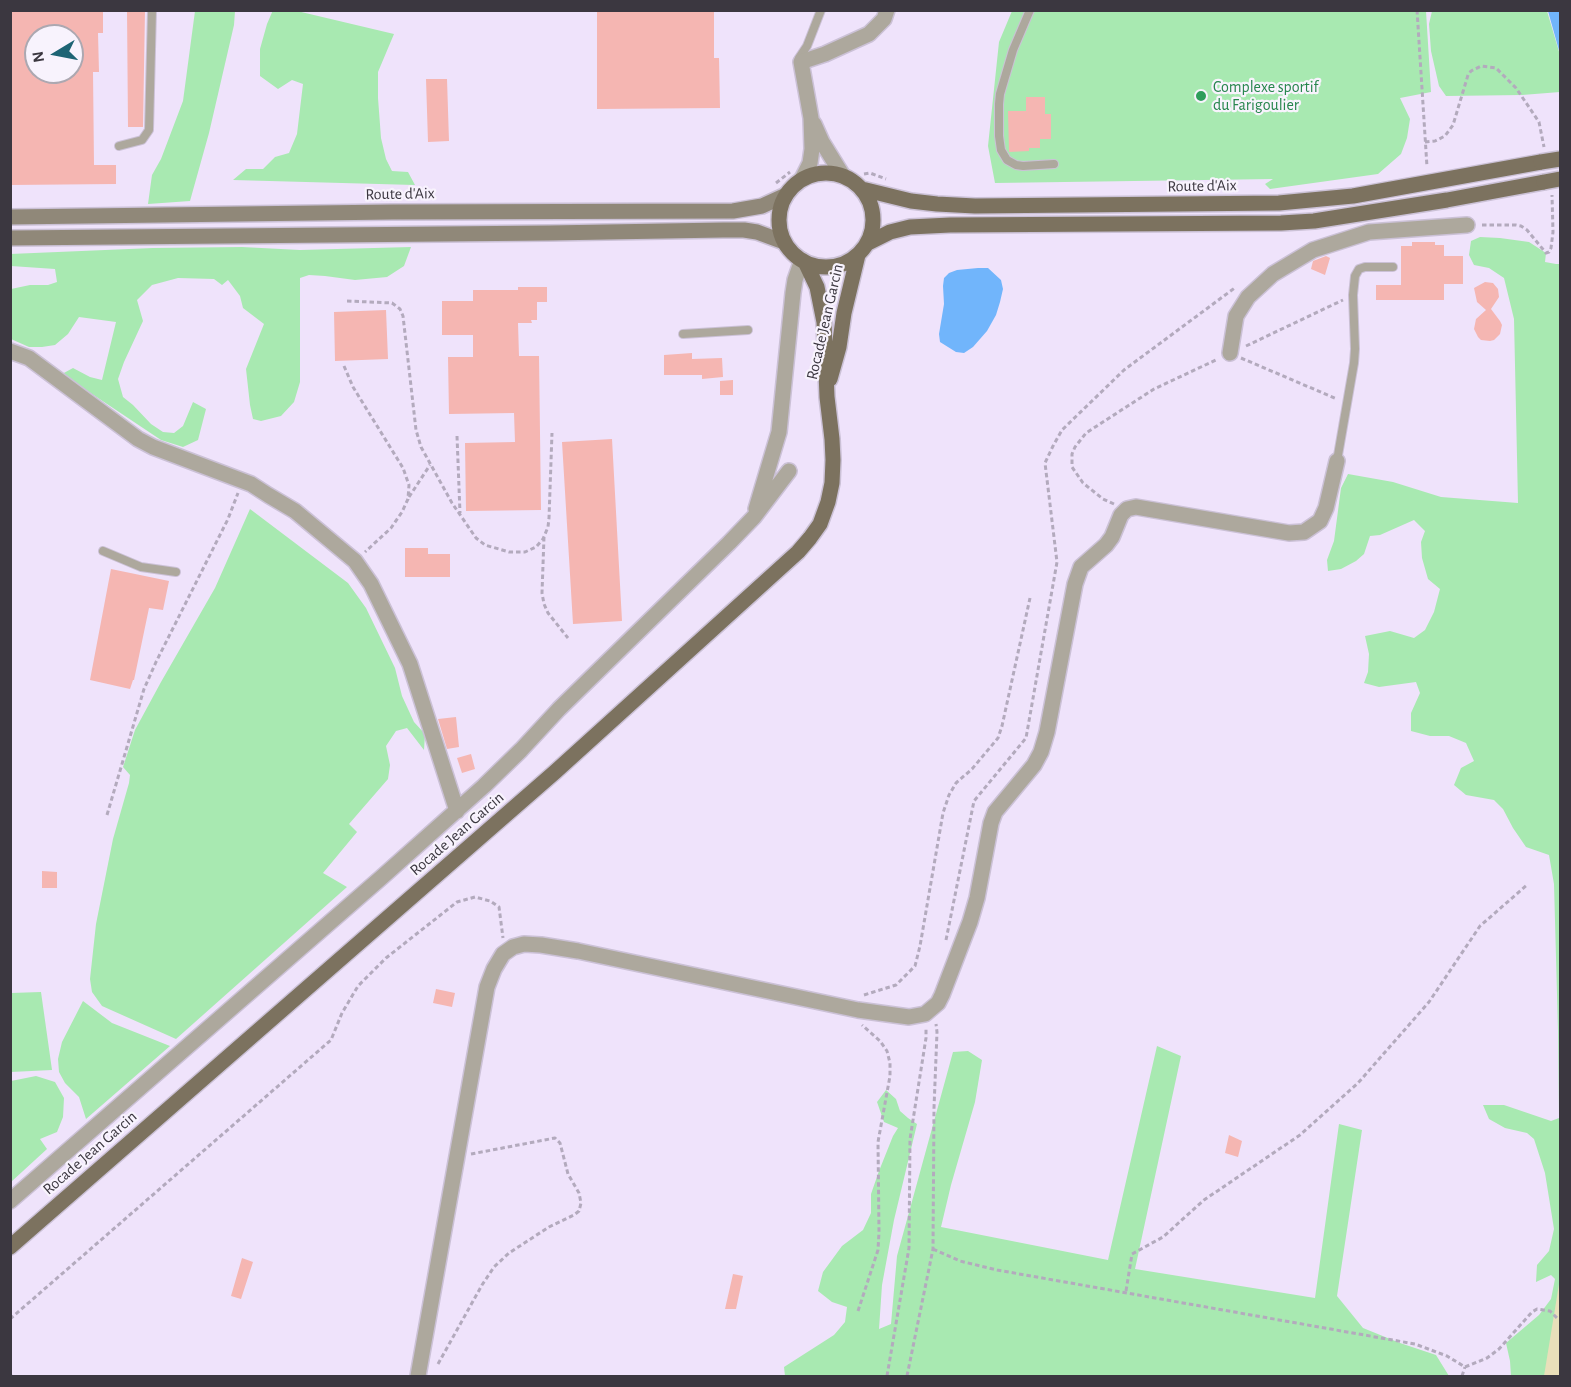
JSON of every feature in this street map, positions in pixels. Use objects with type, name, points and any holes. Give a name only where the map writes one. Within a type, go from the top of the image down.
[{"type":"main road","name":"Route d'Aix","points":[[852,182],[911,201],[975,206],[1279,203],[1353,196],[1560,159]]},
{"type":"main road","points":[[823,173],[833,173],[852,182],[868,198],[872,209],[874,220],[868,243],[849,262],[828,268],[817,267],[793,255],[784,242],[779,219],[781,206],[793,186],[812,175],[823,173]]},
{"type":"main road","points":[[868,243],[890,232],[940,226],[1314,221],[1560,179]]},
{"type":"main road","name":"Route d'Aix","points":[[10,217],[733,211],[762,206],[786,195]]},
{"type":"main road","points":[[10,238],[744,230],[757,232],[784,242]]},
{"type":"main road","name":"Rocade Jean Garcin","points":[[827,397],[858,255]]},
{"type":"main road","name":"Rocade Jean Garcin","points":[[10,1246],[555,772],[798,552],[810,538],[820,524],[828,502],[833,460],[824,356],[823,314],[817,286],[804,262]]},
{"type":"street","points":[[802,180],[811,157],[811,118],[801,62],[869,34],[884,19],[887,10]]},
{"type":"street","points":[[811,118],[822,142],[852,182]]},
{"type":"street","points":[[1230,353],[1236,316],[1248,297],[1273,274],[1313,250],[1369,232],[1467,225]]},
{"type":"street","points":[[754,517],[778,432],[795,280],[804,262]]},
{"type":"street","points":[[10,351],[28,358],[138,439],[153,447],[251,484],[295,511],[355,561],[372,584],[410,664],[457,811]]},
{"type":"street","points":[[417,1377],[487,987],[503,954],[513,947],[524,944],[550,946],[837,1006],[909,1017],[928,1013],[938,1003],[970,922],[995,812],[1035,765],[1041,752],[1047,732],[1078,574],[1082,567],[1112,537],[1121,515],[1127,509],[1136,507],[1289,533],[1304,532],[1320,521],[1326,508],[1337,461]]},
{"type":"street","name":"Rocade Jean Garcin","points":[[10,1200],[457,811],[729,543],[754,517],[789,471]]},
{"type":"lane","points":[[119,146],[142,140],[149,130],[152,10]]},
{"type":"lane","points":[[799,58],[807,46],[821,10]]},
{"type":"lane","points":[[1030,10],[1013,50],[1000,94],[1001,150],[1007,160],[1016,165],[1054,164]]},
{"type":"lane","points":[[1337,461],[1355,349],[1353,295],[1355,276],[1359,269],[1365,267],[1394,267]]},
{"type":"lane","points":[[683,334],[748,330]]},
{"type":"lane","points":[[103,551],[141,567],[176,572]]},
{"type":"path","points":[[1417,10],[1427,168]]},
{"type":"path","points":[[771,188],[796,166],[811,157]]},
{"type":"path","points":[[852,182],[861,174],[870,173],[891,180]]},
{"type":"path","points":[[1127,509],[1103,499],[1083,483],[1072,467],[1072,454],[1086,433],[1154,388],[1353,295]]},
{"type":"path","points":[[347,301],[392,303],[400,309],[403,316],[416,430],[422,447],[460,515],[476,538],[485,545],[509,552],[525,552],[536,547],[544,536],[549,518],[552,433]]},
{"type":"path","points":[[1230,353],[1347,404]]},
{"type":"path","points":[[344,366],[353,387],[403,468],[409,485],[408,499]]},
{"type":"path","points":[[457,436],[460,515]]},
{"type":"path","points":[[355,561],[391,528],[431,464]]},
{"type":"path","points":[[107,815],[144,689],[228,519],[238,492],[239,480]]},
{"type":"path","points":[[544,536],[542,593],[544,604],[548,613],[568,638]]},
{"type":"path","points":[[837,1006],[896,985],[915,966],[946,804],[956,783],[998,738],[1030,598]]},
{"type":"path","points":[[1126,1291],[1132,1254],[1163,1238],[1204,1200],[1300,1136],[1359,1083],[1429,1002],[1480,926],[1527,885]]},
{"type":"path","points":[[10,1319],[331,1040],[342,1013],[358,986],[387,958],[457,902],[475,897],[490,901],[499,907],[501,935],[507,951]]},
{"type":"path","points":[[907,1377],[933,1249],[937,1032],[935,1022],[928,1013]]},
{"type":"path","points":[[887,1377],[909,1248],[910,1139],[928,1013]]},
{"type":"path","points":[[856,1021],[880,1041],[887,1051],[890,1063],[890,1076],[878,1142],[878,1250],[858,1311]]},
{"type":"path","points":[[438,1364],[494,1268],[509,1253],[549,1227],[574,1215],[579,1211],[581,1203],[579,1193],[568,1174],[560,1143],[555,1138],[457,1155]]},
{"type":"path","points":[[933,1249],[960,1261],[997,1270],[1126,1291],[1415,1344],[1447,1356],[1465,1367]]},
{"type":"path","points":[[1465,1367],[1487,1358],[1499,1349],[1537,1309],[1550,1311],[1558,1319]]},
{"type":"path","points":[[1462,1377],[1465,1367]]},
{"type":"green space","points":[[273,10],[297,11],[394,34],[378,72],[381,138],[386,159],[392,171],[408,172],[415,185],[233,180],[246,169],[263,169],[275,157],[289,153],[297,134],[303,84],[292,80],[278,89],[260,76],[260,49]]},
{"type":"green space","points":[[195,11],[235,11],[234,25],[209,133],[190,201],[148,204],[152,175],[161,159],[183,101]]},
{"type":"green space","name":"Complexe sportif du Farigoulier","points":[[1012,11],[1426,11],[1431,92],[1400,98],[1410,119],[1407,138],[1401,154],[1378,174],[1270,189],[1265,184],[1273,179],[995,183],[988,146],[999,42]]},
{"type":"green space","points":[[1432,11],[1547,11],[1560,55],[1560,92],[1446,96],[1439,86],[1431,51],[1429,24]]},
{"type":"green space","points":[[1480,237],[1529,242],[1546,253],[1545,262],[1560,264],[1560,1347],[1548,1376],[1511,1376],[1506,1343],[1539,1315],[1551,1299],[1555,1279],[1551,1275],[1536,1282],[1537,1265],[1549,1251],[1554,1229],[1545,1173],[1534,1139],[1527,1133],[1505,1128],[1489,1119],[1483,1105],[1504,1105],[1551,1121],[1559,1118],[1554,884],[1549,855],[1526,847],[1503,809],[1494,800],[1466,795],[1454,785],[1461,768],[1474,761],[1466,743],[1449,736],[1430,736],[1411,731],[1411,713],[1420,693],[1416,682],[1379,687],[1364,683],[1368,672],[1369,654],[1365,636],[1390,631],[1414,638],[1425,630],[1434,612],[1440,589],[1428,579],[1422,558],[1421,542],[1425,531],[1414,520],[1380,535],[1370,536],[1364,554],[1341,569],[1328,571],[1327,560],[1334,541],[1341,488],[1348,474],[1393,482],[1441,497],[1518,503],[1514,319],[1504,278],[1489,268],[1474,265],[1469,255],[1471,241]]},
{"type":"green space","points":[[242,247],[300,250],[411,247],[404,266],[387,277],[355,280],[309,275],[300,278],[300,382],[294,402],[281,416],[261,421],[253,419],[246,369],[264,324],[243,308],[240,296],[228,280],[222,285],[214,279],[178,278],[152,285],[137,300],[143,321],[118,379],[123,397],[151,424],[163,432],[174,433],[183,426],[193,402],[206,409],[198,440],[183,447],[161,440],[62,374],[73,368],[90,377],[102,380],[116,322],[79,317],[68,334],[55,345],[29,347],[11,339],[11,289],[57,282],[55,269],[11,266],[10,254]]},
{"type":"green space","points":[[250,509],[348,583],[366,608],[395,668],[402,696],[414,722],[425,734],[424,750],[407,728],[396,731],[386,746],[390,765],[388,779],[349,824],[357,832],[323,873],[347,887],[176,1039],[102,1006],[92,992],[90,979],[96,924],[113,839],[129,783],[130,775],[123,767],[135,730],[215,588]]},
{"type":"green space","points":[[41,992],[52,1070],[11,1072],[11,993]]},
{"type":"green space","points":[[83,1001],[112,1023],[170,1046],[86,1119],[79,1097],[65,1083],[59,1072],[58,1059],[62,1042]]},
{"type":"green space","points":[[1157,1046],[1181,1056],[1135,1269],[1315,1298],[1339,1124],[1362,1130],[1337,1296],[1363,1328],[1436,1355],[1449,1376],[785,1376],[784,1367],[834,1335],[845,1322],[847,1307],[832,1302],[818,1291],[823,1272],[842,1246],[863,1230],[871,1213],[871,1194],[898,1128],[884,1122],[877,1102],[886,1090],[896,1099],[900,1111],[917,1124],[894,1220],[882,1285],[879,1329],[891,1324],[897,1256],[953,1052],[968,1051],[982,1060],[975,1102],[941,1227],[1108,1260]]},
{"type":"green space","points":[[36,1076],[55,1082],[64,1098],[63,1117],[57,1132],[40,1139],[47,1149],[11,1182],[11,1081]]},
{"type":"sand","points":[[1560,1278],[1560,1376],[1544,1376]]},
{"type":"water","points":[[1548,11],[1560,11],[1560,54]]},
{"type":"water","points":[[988,268],[1001,280],[1003,289],[1000,302],[987,331],[973,347],[964,353],[956,352],[940,342],[944,278],[957,270]]},
{"type":"building","points":[[10,10],[103,11],[103,33],[98,33],[99,72],[93,72],[94,165],[116,165],[116,184],[10,185]]},
{"type":"building","points":[[127,10],[145,10],[143,127],[128,127]]},
{"type":"building","points":[[597,10],[714,10],[714,58],[719,58],[720,108],[597,109]]},
{"type":"building","points":[[426,79],[447,79],[449,141],[428,142]]},
{"type":"building","points":[[1026,97],[1045,97],[1045,114],[1051,114],[1051,139],[1040,139],[1040,148],[1009,152],[1008,111],[1026,111]]},
{"type":"building","points":[[1412,242],[1435,242],[1435,245],[1444,245],[1444,256],[1463,256],[1463,284],[1444,284],[1444,300],[1376,300],[1376,285],[1401,285],[1401,246],[1412,246]]},
{"type":"building","points":[[1326,256],[1330,258],[1325,275],[1311,269],[1313,261]]},
{"type":"building","points":[[1485,282],[1493,283],[1498,289],[1499,297],[1491,309],[1502,325],[1500,334],[1490,341],[1481,340],[1474,329],[1476,319],[1486,310],[1477,302],[1474,288]]},
{"type":"building","points":[[518,287],[547,287],[547,302],[537,302],[537,320],[531,320],[532,323],[518,323],[519,356],[539,356],[541,510],[466,511],[465,443],[515,442],[514,413],[449,414],[448,357],[473,357],[473,335],[442,335],[442,301],[473,301],[473,290],[518,290]]},
{"type":"building","points":[[386,310],[388,359],[335,361],[334,312]]},
{"type":"building","points":[[692,353],[692,359],[722,358],[723,377],[702,379],[702,375],[664,375],[664,355]]},
{"type":"building","points":[[733,380],[733,395],[720,395],[720,381]]},
{"type":"building","points":[[612,439],[622,621],[573,624],[562,442]]},
{"type":"building","points":[[405,548],[428,548],[428,554],[450,554],[450,577],[405,577]]},
{"type":"building","points":[[111,569],[169,581],[163,610],[149,608],[134,680],[130,689],[90,680]]},
{"type":"building","points":[[456,717],[459,747],[447,749],[438,719]]},
{"type":"building","points":[[471,754],[475,769],[462,773],[457,758]]},
{"type":"building","points":[[42,871],[57,872],[57,888],[42,888]]},
{"type":"building","points":[[436,989],[455,993],[452,1007],[433,1003]]},
{"type":"building","points":[[1229,1135],[1242,1141],[1238,1157],[1225,1153]]},
{"type":"building","points":[[242,1258],[253,1262],[241,1299],[231,1296]]},
{"type":"building","points":[[733,1274],[743,1276],[736,1309],[725,1309]]},
{"type":"place","name":"Complexe sportif du Farigoulier","points":[[1201,96]]}]
